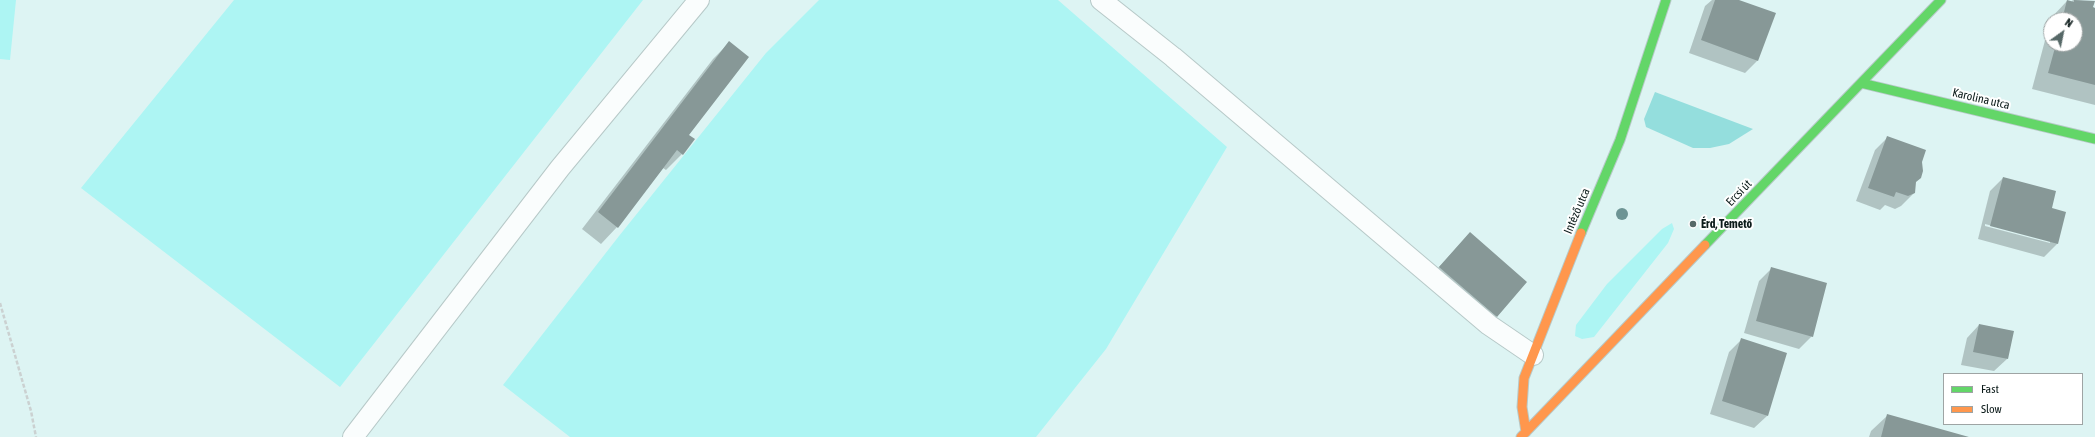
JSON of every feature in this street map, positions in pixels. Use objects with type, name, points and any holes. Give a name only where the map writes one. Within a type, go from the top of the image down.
[{"type":"street","name":"Intéző utca","points":[[1523,435],[1522,407],[1524,378],[1554,298],[1620,140],[1666,0]]},
{"type":"street","name":"Ercsi út","points":[[1523,435],[1941,0]]},
{"type":"street","name":"Karolina utca","points":[[1861,83],[2095,139]]},
{"type":"lane","points":[[353,437],[560,168],[699,0]]},
{"type":"lane","points":[[1101,0],[1174,57],[1490,325],[1533,355]]},
{"type":"path","points":[[0,303],[31,411],[36,437]]},
{"type":"shaded area","points":[[0,0],[16,0],[10,60],[0,59]]},
{"type":"shaded area","points":[[234,0],[643,0],[340,387],[81,188]]},
{"type":"shaded area","points":[[819,0],[1058,0],[1227,147],[1106,349],[1036,437],[570,437],[503,385],[619,236],[766,53]]},
{"type":"shaded area","points":[[1655,92],[1753,129],[1729,144],[1710,148],[1693,148],[1646,127],[1644,119]]},
{"type":"shaded area","points":[[1672,223],[1674,229],[1668,243],[1594,337],[1582,339],[1575,336],[1576,325],[1607,284],[1662,229]]},
{"type":"building","points":[[1715,0],[1739,0],[1776,13],[1758,61],[1701,40]]},
{"type":"building","points":[[2067,0],[2074,2],[2074,0],[2095,1],[2093,7],[2095,8],[2095,85],[2048,73],[2054,52],[2083,52],[2083,12],[2064,12]]},
{"type":"building","points":[[729,41],[749,57],[689,135],[695,139],[683,155],[677,150],[618,228],[598,212]]},
{"type":"building","points":[[1887,136],[1926,150],[1922,162],[1923,171],[1921,178],[1916,182],[1915,193],[1908,196],[1896,192],[1894,197],[1868,188]]},
{"type":"building","points":[[2003,177],[2056,191],[2052,208],[2066,212],[2058,244],[1990,226]]},
{"type":"building","points":[[1470,232],[1527,282],[1497,317],[1439,267]]},
{"type":"building","points":[[1771,267],[1827,283],[1813,337],[1756,321]]},
{"type":"building","points":[[1979,324],[2014,331],[2008,359],[1973,352]]},
{"type":"building","points":[[1741,338],[1787,353],[1768,416],[1722,401]]},
{"type":"building","points":[[1887,414],[1969,437],[1881,437]]},
{"type":"traffic: fast","points":[[1581,233],[1620,140],[1666,0]]},
{"type":"traffic: fast","points":[[1705,245],[1941,0]]},
{"type":"traffic: fast","points":[[1861,83],[2095,139]]},
{"type":"traffic: slow","points":[[1526,432],[1522,407],[1524,378],[1581,233]]},
{"type":"traffic: slow","points":[[1521,437],[1705,245]]},
{"type":"place","name":"Érd, Temető","points":[[1693,224]]}]
